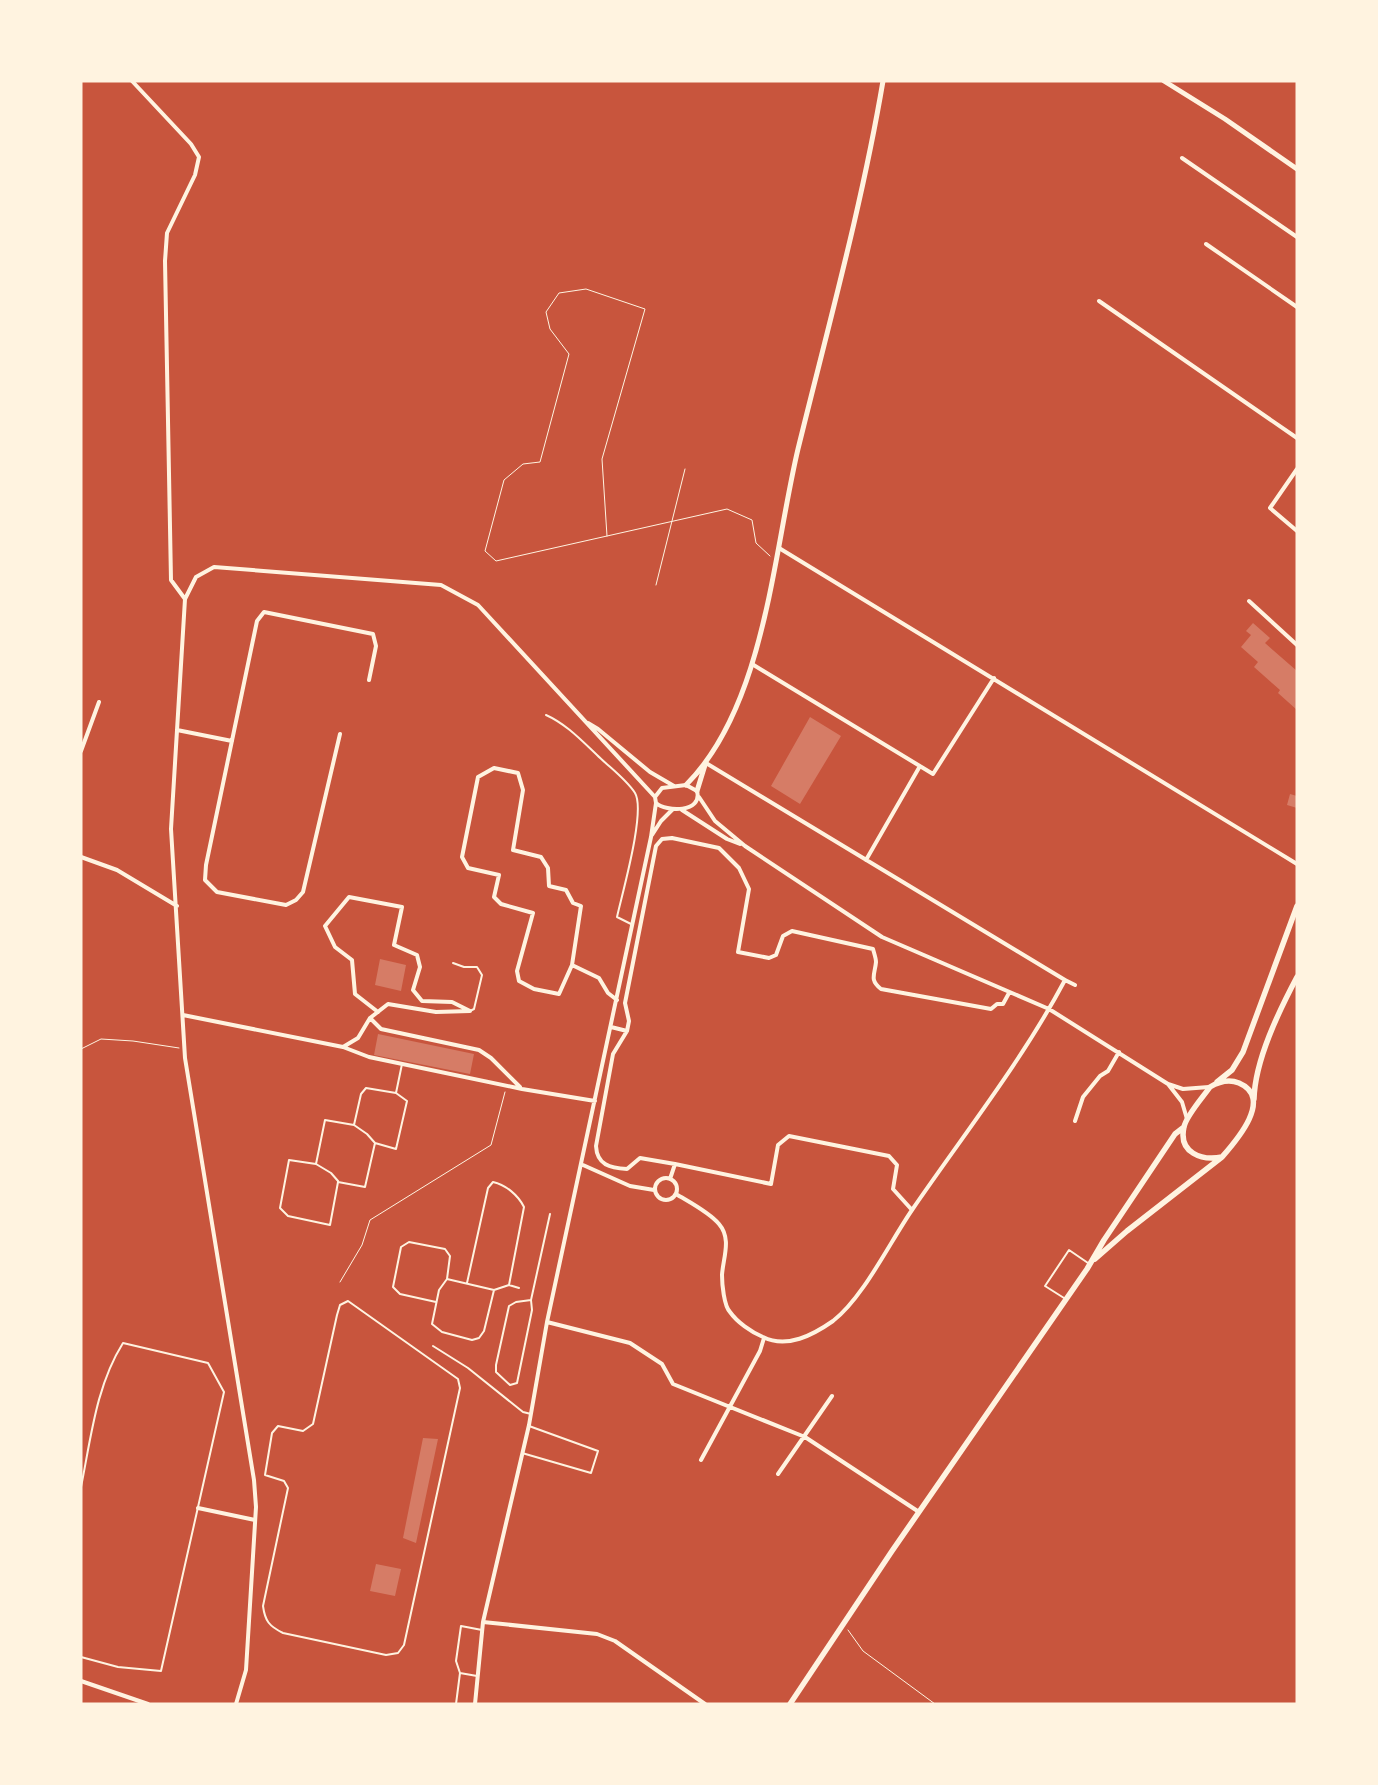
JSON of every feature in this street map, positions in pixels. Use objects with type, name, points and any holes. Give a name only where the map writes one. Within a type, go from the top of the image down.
[{"type":"main road","points":[[790,1704],[843,1623],[1066,1300],[1175,1134],[1184,1127],[1210,1087],[1232,1070],[1243,1052],[1297,906]]},
{"type":"main road","points":[[1090,1264],[1127,1231],[1222,1157],[1249,1121],[1260,1065],[1280,1010],[1297,977]]},
{"type":"main road","points":[[1217,1083],[1231,1080],[1245,1086],[1251,1094],[1254,1103]]},
{"type":"main road","points":[[1184,1127],[1185,1141],[1189,1151],[1198,1158],[1210,1160],[1222,1157]]},
{"type":"street","points":[[132,81],[191,144],[199,158],[195,175],[167,233],[165,260],[172,580],[185,599]]},
{"type":"street","points":[[686,786],[706,763],[747,685],[776,562],[795,463],[874,138],[883,81]]},
{"type":"street","points":[[1164,81],[1225,119],[1297,169]]},
{"type":"street","points":[[1182,158],[1297,237]]},
{"type":"street","points":[[1206,244],[1297,307]]},
{"type":"street","points":[[1099,301],[1297,438]]},
{"type":"street","points":[[1297,469],[1270,508],[1297,531]]},
{"type":"street","points":[[779,548],[1297,864]]},
{"type":"street","points":[[236,1704],[246,1670],[256,1520],[254,1480],[185,1049],[171,829],[185,599],[196,577],[214,567],[441,585],[478,605],[588,724],[593,733],[655,797],[656,803],[651,837],[610,1026],[583,1165],[547,1322],[529,1425],[483,1622],[475,1704]]},
{"type":"street","points":[[1249,602],[1297,644]]},
{"type":"street","points":[[340,734],[303,892],[296,900],[286,904],[216,892],[205,880],[206,865],[257,621],[264,612],[373,634],[376,646],[369,680]]},
{"type":"street","points":[[752,664],[933,774],[994,678]]},
{"type":"street","points":[[81,751],[99,702]]},
{"type":"street","points":[[588,724],[598,729],[650,772],[674,786]]},
{"type":"street","points":[[177,730],[232,741]]},
{"type":"street","points":[[656,803],[665,809],[680,809],[693,805],[698,794],[706,763]]},
{"type":"street","points":[[706,763],[1075,986]]},
{"type":"street","points":[[866,860],[920,766]]},
{"type":"street","points":[[494,768],[518,773],[524,790],[513,850],[541,857],[548,868],[549,886],[566,890],[573,903],[581,906],[572,965],[559,994],[534,989],[519,981],[517,971],[533,913],[501,904],[494,897],[499,875],[468,868],[462,857],[478,777],[494,768]]},
{"type":"street","points":[[655,797],[662,788],[686,786],[698,794],[716,821],[744,846],[882,937],[1008,993],[1049,1009],[1168,1084],[1183,1089],[1210,1087]]},
{"type":"street","points":[[651,837],[661,821],[673,809]]},
{"type":"street","points":[[680,809],[727,839],[744,846]]},
{"type":"street","points":[[912,1210],[894,1189],[897,1165],[889,1156],[789,1136],[778,1145],[772,1184],[640,1158],[626,1169],[613,1168],[602,1162],[596,1155],[613,1054],[628,1031],[629,1021],[625,1003],[656,846],[662,840],[672,838],[719,848],[739,868],[749,889],[738,952],[769,958],[776,955],[782,936],[792,931],[873,949],[876,962],[872,976],[875,984],[881,989],[991,1010],[997,1004],[1004,1004],[1008,993]]},
{"type":"street","points":[[81,857],[117,870],[177,906]]},
{"type":"street","points":[[378,1012],[355,994],[352,960],[336,947],[325,926],[349,898],[402,907],[394,945],[417,955],[420,967],[413,990],[422,1001],[452,1002],[470,1011]]},
{"type":"street","points":[[572,965],[599,978],[608,992],[617,1000]]},
{"type":"street","points":[[676,1194],[719,1224],[726,1236],[722,1277],[728,1311],[750,1330],[764,1338],[780,1341],[803,1339],[834,1320],[860,1291],[912,1210],[977,1119],[1049,1009],[1065,980]]},
{"type":"street","points":[[343,1047],[358,1038],[370,1018],[388,1004],[436,1012],[470,1011]]},
{"type":"street","points":[[183,1015],[343,1047],[369,1057],[402,1064],[595,1101]]},
{"type":"street","points":[[370,1018],[381,1029],[479,1050],[491,1058],[522,1088]]},
{"type":"street","points":[[610,1026],[628,1031]]},
{"type":"street","points":[[1075,1122],[1083,1096],[1100,1076],[1108,1071],[1119,1052]]},
{"type":"street","points":[[1168,1084],[1182,1102],[1188,1120]]},
{"type":"street","points":[[670,1179],[675,1164]]},
{"type":"street","points":[[583,1165],[630,1186],[654,1190]]},
{"type":"street","points":[[670,1179],[676,1187],[676,1194],[671,1199],[664,1200],[657,1197],[654,1190],[659,1180],[670,1179]]},
{"type":"street","points":[[547,1322],[630,1342],[662,1364],[673,1384],[804,1437],[919,1512]]},
{"type":"street","points":[[701,1460],[760,1351],[764,1338]]},
{"type":"street","points":[[778,1474],[832,1396]]},
{"type":"street","points":[[198,1508],[256,1520]]},
{"type":"street","points":[[483,1622],[597,1634],[615,1641],[705,1704]]},
{"type":"street","points":[[81,1681],[148,1704]]},
{"type":"lane","points":[[546,715],[561,722],[603,761],[629,787],[639,802],[636,826],[617,917],[622,922],[633,925]]},
{"type":"lane","points":[[453,963],[464,967],[477,967],[482,975],[474,1009],[470,1011]]},
{"type":"lane","points":[[396,1094],[402,1064]]},
{"type":"lane","points":[[316,1164],[325,1120],[354,1125],[367,1134],[375,1143],[396,1149],[407,1100],[396,1094],[366,1088],[361,1094],[354,1125]]},
{"type":"lane","points":[[338,1182],[330,1225],[288,1216],[280,1208],[289,1160],[316,1164],[331,1173],[338,1182],[365,1187],[375,1143]]},
{"type":"lane","points":[[466,1283],[488,1188],[493,1182],[501,1183],[520,1198],[524,1207],[509,1286]]},
{"type":"lane","points":[[531,1300],[516,1302],[509,1306],[496,1372],[510,1385],[517,1383],[532,1310],[531,1300],[550,1214]]},
{"type":"lane","points":[[436,1302],[400,1294],[393,1287],[401,1247],[409,1242],[445,1249],[450,1256],[447,1279],[439,1290],[432,1324],[442,1332],[472,1340],[479,1338],[484,1331],[494,1290]]},
{"type":"lane","points":[[1066,1300],[1046,1286],[1069,1250],[1090,1264]]},
{"type":"lane","points":[[447,1279],[494,1290],[509,1286],[519,1288]]},
{"type":"lane","points":[[348,1301],[458,1379],[460,1388],[414,1606],[404,1645],[398,1653],[386,1655],[283,1633],[271,1627],[264,1619],[262,1606],[288,1488],[284,1481],[265,1475],[272,1433],[278,1426],[303,1431],[313,1424],[340,1305],[348,1301]]},
{"type":"lane","points":[[81,1487],[99,1400],[110,1364],[123,1344],[208,1363],[224,1392],[161,1671],[118,1667],[81,1657]]},
{"type":"lane","points":[[433,1346],[468,1368],[523,1412],[531,1414]]},
{"type":"lane","points":[[522,1453],[591,1473],[598,1451],[529,1425]]},
{"type":"lane","points":[[456,1704],[460,1673],[456,1660],[461,1626],[483,1630]]},
{"type":"lane","points":[[460,1673],[478,1676]]},
{"type":"path","points":[[607,536],[602,459],[645,309],[586,289],[559,293],[546,312],[550,329],[569,354],[540,462],[523,464],[504,480],[485,551],[496,561],[727,509],[752,520],[756,543],[776,562]]},
{"type":"path","points":[[656,585],[685,469]]},
{"type":"path","points":[[81,1049],[101,1039],[133,1041],[185,1049]]},
{"type":"path","points":[[340,1282],[362,1245],[370,1220],[491,1145],[505,1091]]},
{"type":"path","points":[[843,1623],[863,1651],[935,1704]]},
{"type":"building","points":[[1253,623],[1270,638],[1265,643],[1297,671],[1297,710],[1278,693],[1280,690],[1254,667],[1258,662],[1241,647],[1251,635],[1246,631]]},
{"type":"building","points":[[810,717],[841,736],[800,804],[771,786]]},
{"type":"building","points":[[1290,794],[1297,796],[1297,808],[1287,805]]},
{"type":"building","points":[[380,959],[406,965],[401,991],[375,985]]},
{"type":"building","points":[[378,1034],[474,1054],[470,1074],[374,1055]]},
{"type":"building","points":[[423,1438],[438,1439],[416,1543],[403,1538]]},
{"type":"building","points":[[376,1564],[401,1569],[395,1596],[370,1591]]}]
